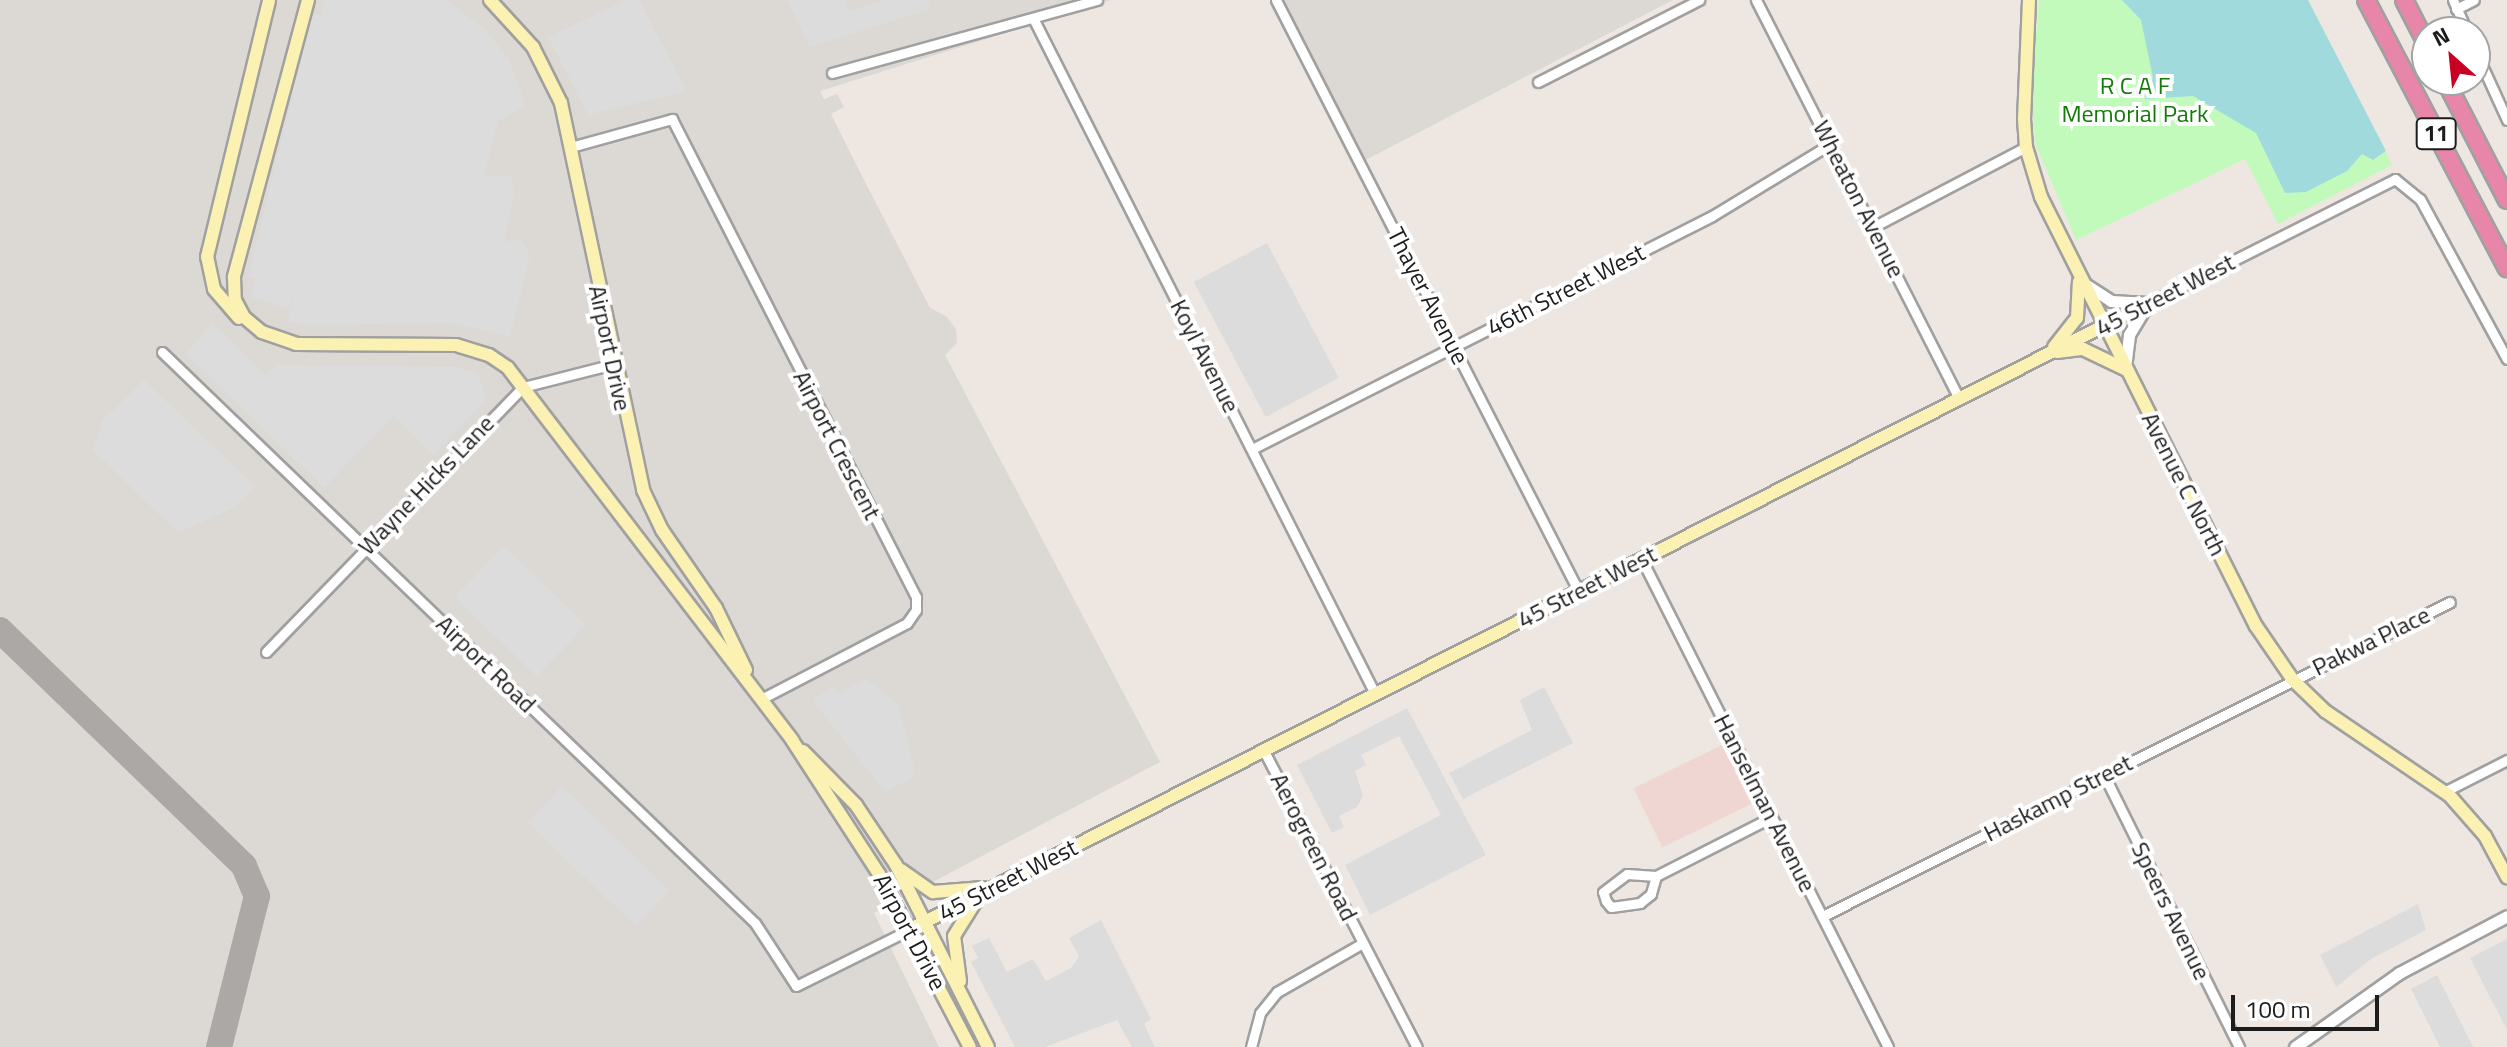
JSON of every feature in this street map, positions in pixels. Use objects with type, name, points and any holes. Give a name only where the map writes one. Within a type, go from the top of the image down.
[{"type":"highway","name":"11","points":[[2366,0],[2507,268]]},
{"type":"highway","name":"11","points":[[2453,96],[2507,200]]},
{"type":"main road","name":"Airport Drive","points":[[269,0],[207,257],[214,289],[238,317],[284,341],[315,346],[474,348],[500,361],[792,740],[863,847],[970,1047]]},
{"type":"main road","points":[[257,329],[239,309],[234,277],[308,0]]},
{"type":"main road","name":"Airport Drive","points":[[490,0],[544,66],[561,103],[636,469],[650,509],[716,608],[758,695]]},
{"type":"main road","name":"Avenue C North","points":[[2029,0],[2026,147],[2041,197],[2256,626],[2293,680],[2325,711],[2444,792],[2485,836],[2507,877]]},
{"type":"main road","points":[[2049,353],[2077,318],[2079,278]]},
{"type":"main road","name":"45 Street West","points":[[909,930],[2103,326]]},
{"type":"main road","points":[[2049,353],[2083,349],[2125,369]]},
{"type":"main road","name":"Airport Drive","points":[[792,740],[856,805],[896,865],[988,1047]]},
{"type":"main road","points":[[896,865],[933,892],[988,890]]},
{"type":"main road","points":[[963,996],[954,936],[988,890]]},
{"type":"street","points":[[832,73],[1097,0]]},
{"type":"street","name":"Thayer Avenue","points":[[1276,0],[1579,592]]},
{"type":"street","points":[[1538,82],[1699,0]]},
{"type":"street","name":"Wheaton Avenue","points":[[1756,0],[1832,143],[1959,399]]},
{"type":"street","points":[[2455,4],[2474,0]]},
{"type":"street","name":"Koyl Avenue","points":[[1033,18],[1375,694]]},
{"type":"street","points":[[2491,85],[2507,120]]},
{"type":"street","name":"Airport Crescent","points":[[571,147],[672,119],[916,600],[907,623],[758,695]]},
{"type":"street","name":"46th Street West","points":[[1252,449],[1712,216],[1832,143]]},
{"type":"street","points":[[1873,227],[2026,147]]},
{"type":"street","name":"45 Street West","points":[[2103,326],[2395,179],[2420,199],[2507,359]]},
{"type":"street","points":[[2079,278],[2111,301],[2148,303],[2130,331],[2125,369]]},
{"type":"street","name":"Airport Road","points":[[162,352],[755,923],[796,986]]},
{"type":"street","points":[[523,387],[613,364]]},
{"type":"street","name":"Wayne Hicks Lane","points":[[266,652],[523,387]]},
{"type":"street","name":"Hanselman Avenue","points":[[1642,560],[1888,1047]]},
{"type":"street","name":"Pakwa Place","points":[[2293,680],[2450,602]]},
{"type":"street","name":"Haskamp Street","points":[[1823,916],[2293,680]]},
{"type":"street","name":"Aerogreen Road","points":[[1264,751],[1417,1047]]},
{"type":"street","points":[[2444,792],[2507,760]]},
{"type":"street","name":"Speers Avenue","points":[[2104,775],[2239,1047]]},
{"type":"street","points":[[1656,876],[1651,894],[1640,903],[1611,907],[1606,901],[1603,892],[1627,874],[1656,876],[1772,817]]},
{"type":"street","points":[[2295,1047],[2399,973],[2507,916]]},
{"type":"street","name":"45 Street West","points":[[796,986],[909,930]]},
{"type":"street","points":[[1251,1047],[1260,1013],[1277,992],[1363,943]]},
{"type":"shaded area","points":[[0,0],[1111,0],[820,91],[824,99],[837,94],[844,107],[831,114],[859,170],[930,308],[946,316],[956,329],[957,343],[945,355],[1160,762],[874,913],[939,1047],[0,1047]]},
{"type":"shaded area","points":[[325,0],[446,0],[485,29],[509,59],[526,106],[498,121],[484,175],[512,176],[514,197],[504,241],[521,240],[530,255],[510,337],[452,323],[307,325],[288,321],[293,296],[289,309],[251,297],[256,279],[248,277],[312,14],[321,15]]},
{"type":"shaded area","points":[[626,0],[639,0],[687,91],[588,115],[548,37]]},
{"type":"shaded area","points":[[787,0],[845,0],[848,11],[885,0],[928,0],[931,9],[810,47]]},
{"type":"shaded area","points":[[1276,0],[1673,0],[1360,163]]},
{"type":"shaded area","points":[[1267,243],[1339,378],[1266,417],[1194,282]]},
{"type":"shaded area","points":[[212,323],[266,375],[276,365],[456,367],[479,374],[486,399],[434,455],[394,416],[324,488],[186,354]]},
{"type":"shaded area","points":[[144,380],[256,487],[233,508],[178,533],[93,450],[102,421]]},
{"type":"shaded area","points":[[504,546],[586,625],[537,676],[455,597]]},
{"type":"shaded area","points":[[867,679],[899,705],[913,763],[914,777],[885,792],[813,701],[831,687],[840,692]]},
{"type":"shaded area","points":[[1544,687],[1573,743],[1463,799],[1449,773],[1532,730],[1520,700]]},
{"type":"shaded area","points":[[1407,708],[1486,855],[1370,915],[1345,865],[1441,815],[1399,736],[1361,755],[1366,765],[1355,771],[1363,796],[1357,807],[1339,816],[1344,827],[1332,833],[1297,765]]},
{"type":"shaded area","points":[[1726,743],[1755,802],[1662,847],[1633,788]]},
{"type":"shaded area","points":[[562,786],[670,890],[635,926],[527,822]]},
{"type":"shaded area","points":[[2418,904],[2426,930],[2371,959],[2336,987],[2320,955]]},
{"type":"shaded area","points":[[1101,920],[1151,1019],[1144,1024],[1155,1047],[1132,1047],[1117,1020],[1045,1047],[1015,1047],[971,962],[978,958],[972,946],[989,938],[1007,972],[1033,959],[1046,981],[1071,968],[1079,956],[1069,938]]},
{"type":"shaded area","points":[[2507,939],[2507,1027],[2506,1028],[2470,958]]},
{"type":"shaded area","points":[[2437,975],[2473,1047],[2440,1047],[2411,989]]},
{"type":"green space","name":"R C A F Memorial Park","points":[[2039,0],[2308,0],[2392,165],[2278,224],[2245,159],[2076,240],[2035,143],[2031,90]]},
{"type":"water","points":[[2122,0],[2308,0],[2386,151],[2373,160],[2362,154],[2347,171],[2306,192],[2285,193],[2256,133],[2193,96],[2145,99],[2153,78],[2141,20]]},
{"type":"taxiway","points":[[0,630],[244,866],[257,896],[219,1047]]}]
